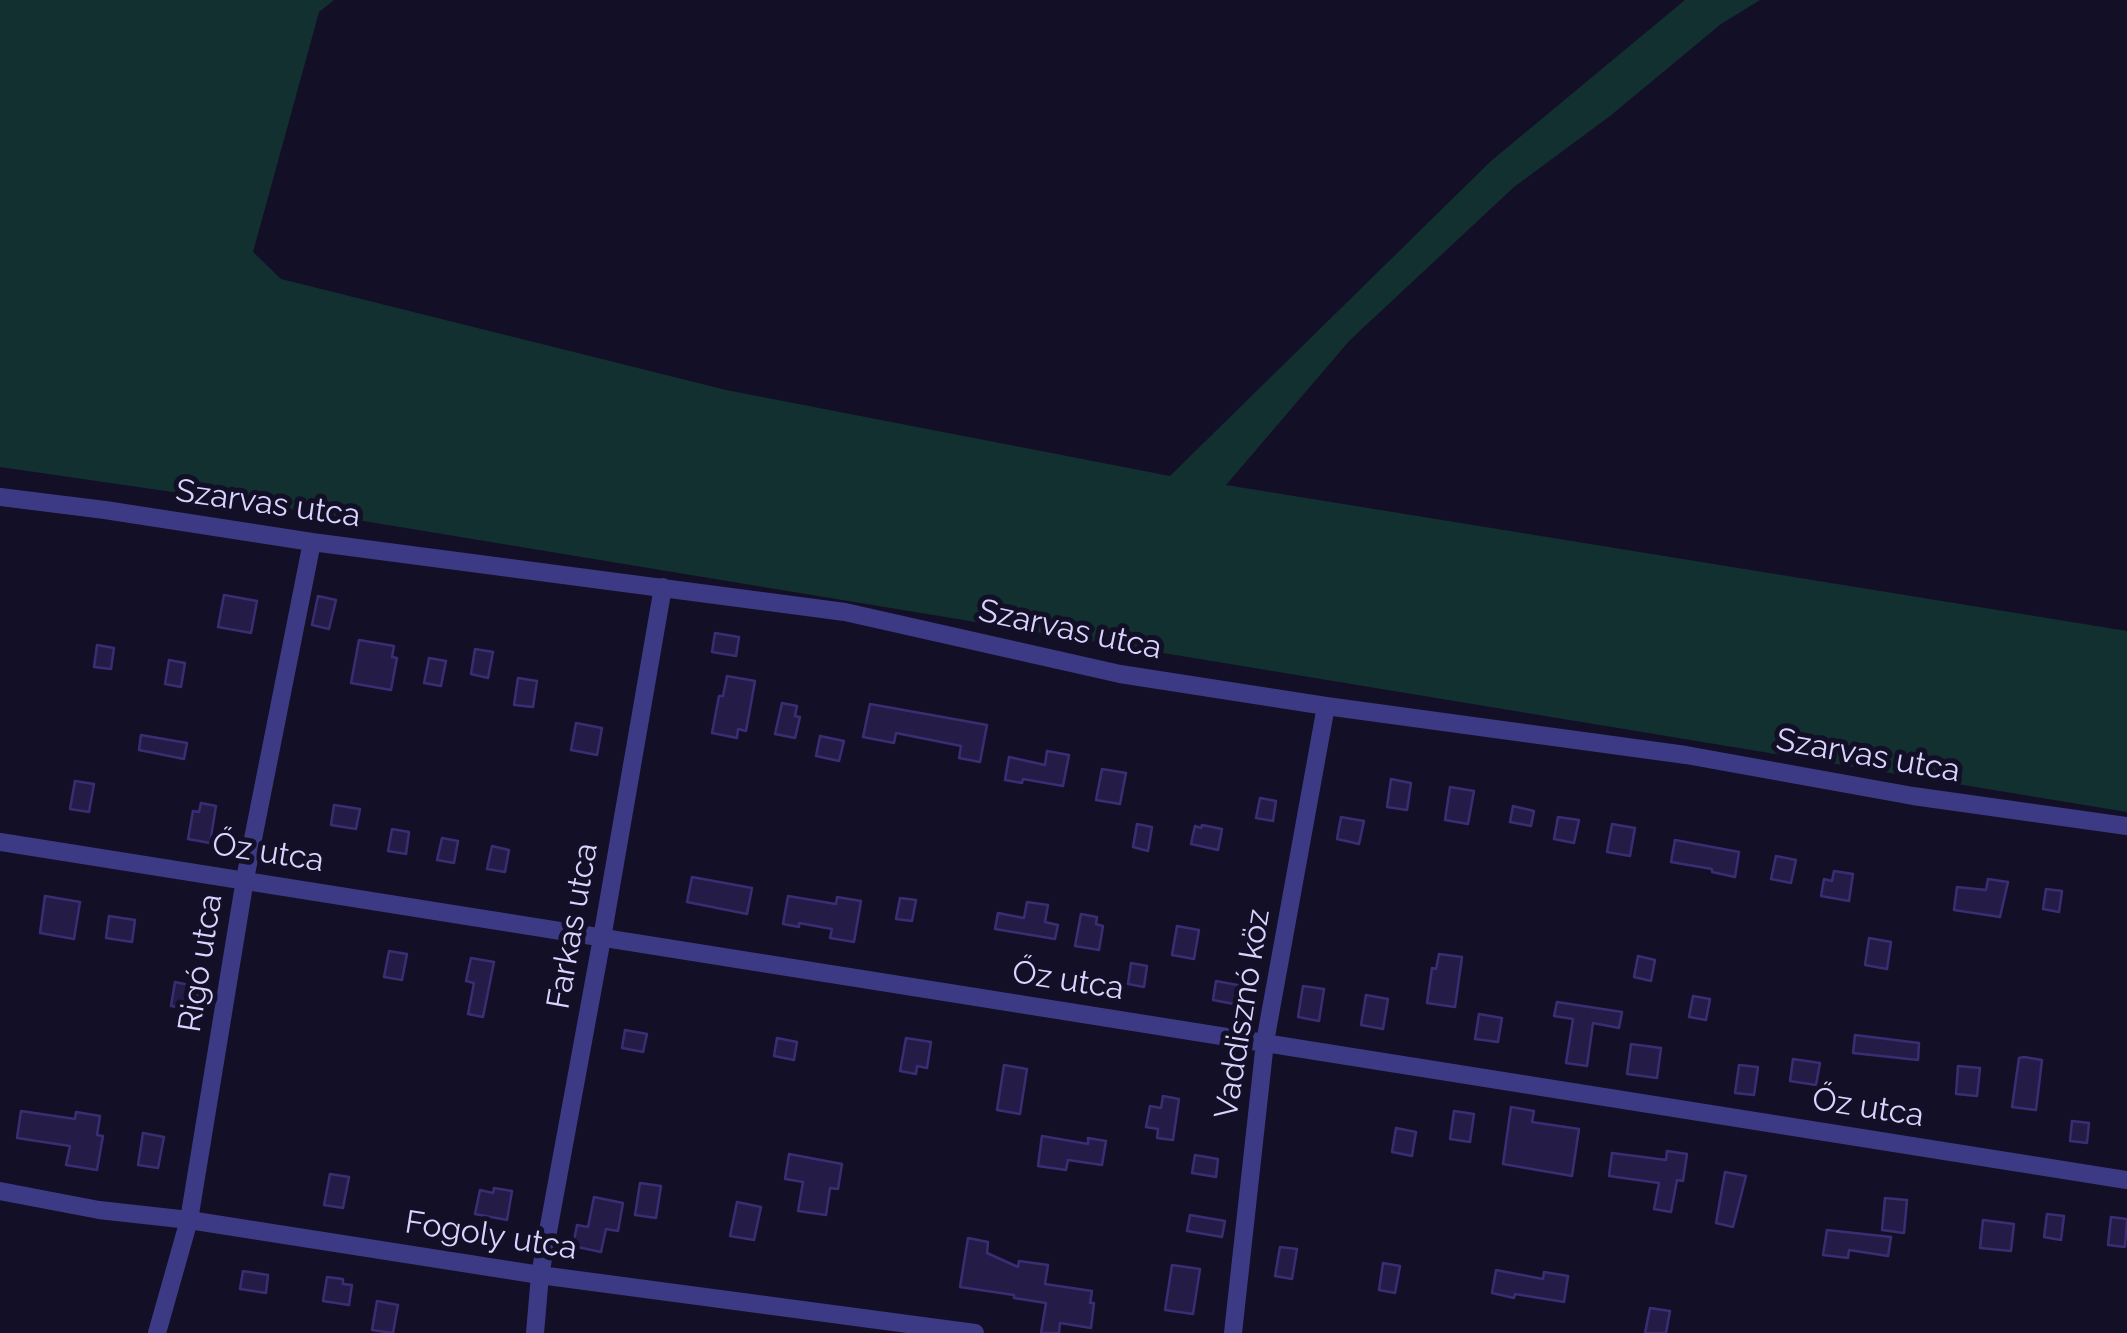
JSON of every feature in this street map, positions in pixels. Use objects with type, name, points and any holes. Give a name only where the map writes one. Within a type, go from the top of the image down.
[{"type":"street","name":"Szarvas utca","points":[[0,497],[844,612],[1120,674],[1686,755],[1913,796],[2127,826]]},
{"type":"street","name":"Rigó utca","points":[[157,1333],[190,1220],[245,880],[312,542]]},
{"type":"street","name":"Farkas utca","points":[[535,1333],[540,1275],[662,587]]},
{"type":"street","name":"Vaddisznó köz","points":[[1234,1333],[1265,1042],[1326,706]]},
{"type":"street","name":"Őz utca","points":[[0,842],[2127,1180]]},
{"type":"street","name":"Fogoly utca","points":[[0,1191],[99,1210],[190,1220],[540,1275],[975,1333]]},
{"type":"green space","points":[[0,0],[334,0],[319,12],[253,252],[281,279],[726,390],[1170,476],[1491,161],[1685,0],[1760,0],[1721,24],[1610,116],[1514,187],[1350,340],[1226,485],[2127,631],[2127,812],[297,510],[0,467]]},
{"type":"building","points":[[224,595],[257,601],[251,633],[218,627]]},
{"type":"building","points":[[318,596],[336,600],[329,629],[312,625]]},
{"type":"building","points":[[715,633],[739,637],[736,656],[712,652]]},
{"type":"building","points":[[359,640],[394,646],[392,657],[397,658],[391,690],[351,683]]},
{"type":"building","points":[[97,645],[114,648],[111,669],[94,667]]},
{"type":"building","points":[[475,649],[493,652],[488,678],[471,674]]},
{"type":"building","points":[[429,658],[446,661],[441,686],[424,683]]},
{"type":"building","points":[[169,660],[185,663],[181,687],[165,684]]},
{"type":"building","points":[[727,676],[755,681],[746,731],[738,729],[737,738],[712,733]]},
{"type":"building","points":[[518,678],[537,681],[533,707],[514,705]]},
{"type":"building","points":[[782,703],[797,706],[795,716],[800,717],[795,738],[775,734]]},
{"type":"building","points":[[870,704],[987,725],[980,762],[959,758],[961,746],[896,733],[894,743],[863,737]]},
{"type":"building","points":[[576,723],[602,728],[597,755],[571,750]]},
{"type":"building","points":[[141,735],[187,743],[184,759],[139,750]]},
{"type":"building","points":[[820,736],[844,741],[839,761],[816,756]]},
{"type":"building","points":[[1047,751],[1069,755],[1063,786],[1005,780],[1009,757],[1045,765]]},
{"type":"building","points":[[1102,769],[1126,773],[1120,804],[1096,800]]},
{"type":"building","points":[[1391,779],[1411,783],[1407,810],[1387,807]]},
{"type":"building","points":[[75,781],[94,784],[89,812],[70,809]]},
{"type":"building","points":[[1450,787],[1474,791],[1468,824],[1445,820]]},
{"type":"building","points":[[1260,798],[1276,801],[1273,821],[1256,818]]},
{"type":"building","points":[[201,803],[216,806],[210,843],[188,839],[193,811],[199,812]]},
{"type":"building","points":[[334,805],[360,809],[356,829],[331,825]]},
{"type":"building","points":[[1513,806],[1534,811],[1531,826],[1510,822]]},
{"type":"building","points":[[1341,817],[1364,821],[1359,844],[1337,839]]},
{"type":"building","points":[[1558,817],[1579,820],[1574,843],[1554,839]]},
{"type":"building","points":[[1137,824],[1152,827],[1148,851],[1133,847]]},
{"type":"building","points":[[1612,824],[1635,828],[1630,856],[1607,852]]},
{"type":"building","points":[[1195,826],[1222,829],[1218,850],[1191,844]]},
{"type":"building","points":[[392,829],[409,832],[406,854],[388,851]]},
{"type":"building","points":[[442,838],[458,841],[454,863],[437,860]]},
{"type":"building","points":[[1675,840],[1739,852],[1735,877],[1671,862]]},
{"type":"building","points":[[492,846],[509,850],[505,872],[487,869]]},
{"type":"building","points":[[1776,856],[1796,860],[1791,883],[1771,879]]},
{"type":"building","points":[[1834,871],[1853,874],[1849,901],[1821,896],[1824,879],[1832,881]]},
{"type":"building","points":[[692,877],[752,888],[747,914],[687,902]]},
{"type":"building","points":[[1988,879],[2008,882],[2000,917],[1954,910],[1957,887],[1986,890]]},
{"type":"building","points":[[2046,889],[2062,891],[2059,912],[2043,909]]},
{"type":"building","points":[[45,896],[80,902],[74,939],[40,933]]},
{"type":"building","points":[[788,896],[836,904],[837,897],[861,901],[854,942],[830,938],[832,929],[783,924]]},
{"type":"building","points":[[900,898],[916,900],[912,921],[896,919]]},
{"type":"building","points":[[1027,902],[1048,905],[1045,922],[1058,925],[1055,939],[995,929],[998,913],[1024,918]]},
{"type":"building","points":[[1081,914],[1097,917],[1096,924],[1103,926],[1099,950],[1075,946]]},
{"type":"building","points":[[109,916],[135,920],[132,942],[106,938]]},
{"type":"building","points":[[1177,926],[1199,930],[1194,959],[1172,955]]},
{"type":"building","points":[[1869,938],[1891,942],[1887,969],[1865,965]]},
{"type":"building","points":[[389,951],[407,954],[402,980],[384,977]]},
{"type":"building","points":[[1439,954],[1462,957],[1455,1007],[1427,1003],[1432,968],[1436,969]]},
{"type":"building","points":[[1638,956],[1655,960],[1651,981],[1634,977]]},
{"type":"building","points":[[471,958],[494,962],[483,1017],[468,1014],[474,983],[466,981]]},
{"type":"building","points":[[1131,963],[1147,966],[1144,987],[1128,984]]},
{"type":"building","points":[[1216,981],[1243,986],[1239,1005],[1213,1000]]},
{"type":"building","points":[[175,982],[199,987],[195,1010],[171,1006]]},
{"type":"building","points":[[1303,986],[1324,989],[1319,1021],[1298,1017]]},
{"type":"building","points":[[1366,995],[1388,999],[1383,1029],[1361,1025]]},
{"type":"building","points":[[1693,996],[1710,999],[1706,1020],[1689,1017]]},
{"type":"building","points":[[1557,1002],[1622,1012],[1619,1028],[1593,1023],[1587,1066],[1566,1063],[1573,1019],[1554,1016]]},
{"type":"building","points":[[1479,1014],[1502,1018],[1498,1042],[1475,1039]]},
{"type":"building","points":[[625,1030],[647,1034],[643,1052],[622,1048]]},
{"type":"building","points":[[1855,1035],[1919,1043],[1918,1060],[1853,1053]]},
{"type":"building","points":[[777,1038],[797,1042],[794,1060],[774,1056]]},
{"type":"building","points":[[906,1038],[931,1042],[927,1068],[917,1066],[916,1074],[900,1071]]},
{"type":"building","points":[[1631,1044],[1661,1048],[1657,1078],[1627,1074]]},
{"type":"building","points":[[2019,1058],[2042,1060],[2036,1110],[2012,1107]]},
{"type":"building","points":[[1793,1059],[1820,1063],[1816,1085],[1790,1081]]},
{"type":"building","points":[[1004,1065],[1027,1069],[1020,1114],[997,1110]]},
{"type":"building","points":[[1739,1065],[1758,1067],[1754,1095],[1735,1093]]},
{"type":"building","points":[[1958,1066],[1980,1068],[1977,1096],[1956,1094]]},
{"type":"building","points":[[1163,1096],[1179,1099],[1173,1140],[1157,1138],[1158,1129],[1146,1127],[1150,1106],[1161,1108]]},
{"type":"building","points":[[1511,1107],[1534,1111],[1532,1122],[1579,1129],[1572,1176],[1503,1164]]},
{"type":"building","points":[[21,1111],[75,1119],[76,1112],[100,1116],[97,1135],[103,1136],[97,1170],[66,1165],[70,1146],[17,1138]]},
{"type":"building","points":[[1454,1111],[1474,1114],[1470,1142],[1450,1139]]},
{"type":"building","points":[[2072,1121],[2089,1123],[2087,1143],[2070,1141]]},
{"type":"building","points":[[1396,1128],[1416,1132],[1412,1156],[1392,1152]]},
{"type":"building","points":[[143,1133],[164,1137],[158,1168],[138,1165]]},
{"type":"building","points":[[1042,1136],[1088,1144],[1088,1138],[1106,1141],[1102,1165],[1068,1160],[1066,1170],[1038,1166]]},
{"type":"building","points":[[1667,1151],[1687,1154],[1683,1181],[1677,1180],[1671,1212],[1654,1209],[1659,1183],[1609,1176],[1612,1153],[1666,1160]]},
{"type":"building","points":[[789,1154],[842,1164],[838,1189],[830,1188],[826,1215],[798,1211],[803,1182],[785,1179]]},
{"type":"building","points":[[1195,1155],[1218,1159],[1216,1177],[1192,1173]]},
{"type":"building","points":[[1725,1172],[1746,1176],[1733,1227],[1716,1223]]},
{"type":"building","points":[[330,1174],[349,1177],[343,1208],[324,1205]]},
{"type":"building","points":[[640,1183],[661,1186],[656,1218],[635,1215]]},
{"type":"building","points":[[494,1188],[512,1191],[507,1220],[475,1214],[480,1190],[493,1193]]},
{"type":"building","points":[[594,1197],[623,1203],[618,1231],[606,1229],[601,1252],[573,1246],[577,1225],[588,1227]]},
{"type":"building","points":[[1885,1198],[1907,1200],[1904,1233],[1882,1230]]},
{"type":"building","points":[[737,1202],[761,1207],[754,1240],[730,1236]]},
{"type":"building","points":[[2047,1214],[2064,1216],[2061,1240],[2044,1237]]},
{"type":"building","points":[[1190,1215],[1225,1221],[1222,1237],[1187,1231]]},
{"type":"building","points":[[2111,1217],[2127,1219],[2125,1247],[2108,1245]]},
{"type":"building","points":[[1983,1220],[2014,1224],[2011,1251],[1980,1248]]},
{"type":"building","points":[[1827,1230],[1891,1237],[1888,1256],[1849,1250],[1848,1258],[1823,1255]]},
{"type":"building","points":[[968,1238],[988,1242],[987,1253],[1018,1267],[1019,1261],[1048,1265],[1045,1284],[1092,1291],[1091,1328],[1060,1323],[1059,1333],[1041,1333],[1046,1303],[960,1287]]},
{"type":"building","points":[[1280,1247],[1297,1249],[1292,1279],[1275,1276]]},
{"type":"building","points":[[1383,1263],[1400,1266],[1395,1293],[1379,1290]]},
{"type":"building","points":[[1172,1265],[1200,1269],[1193,1314],[1165,1310]]},
{"type":"building","points":[[1496,1270],[1543,1279],[1544,1272],[1568,1276],[1564,1302],[1492,1293]]},
{"type":"building","points":[[243,1271],[268,1275],[266,1293],[240,1289]]},
{"type":"building","points":[[327,1277],[352,1285],[349,1305],[323,1301]]},
{"type":"building","points":[[377,1301],[398,1305],[393,1333],[372,1330]]},
{"type":"building","points":[[1650,1308],[1670,1311],[1666,1333],[1645,1333]]}]
